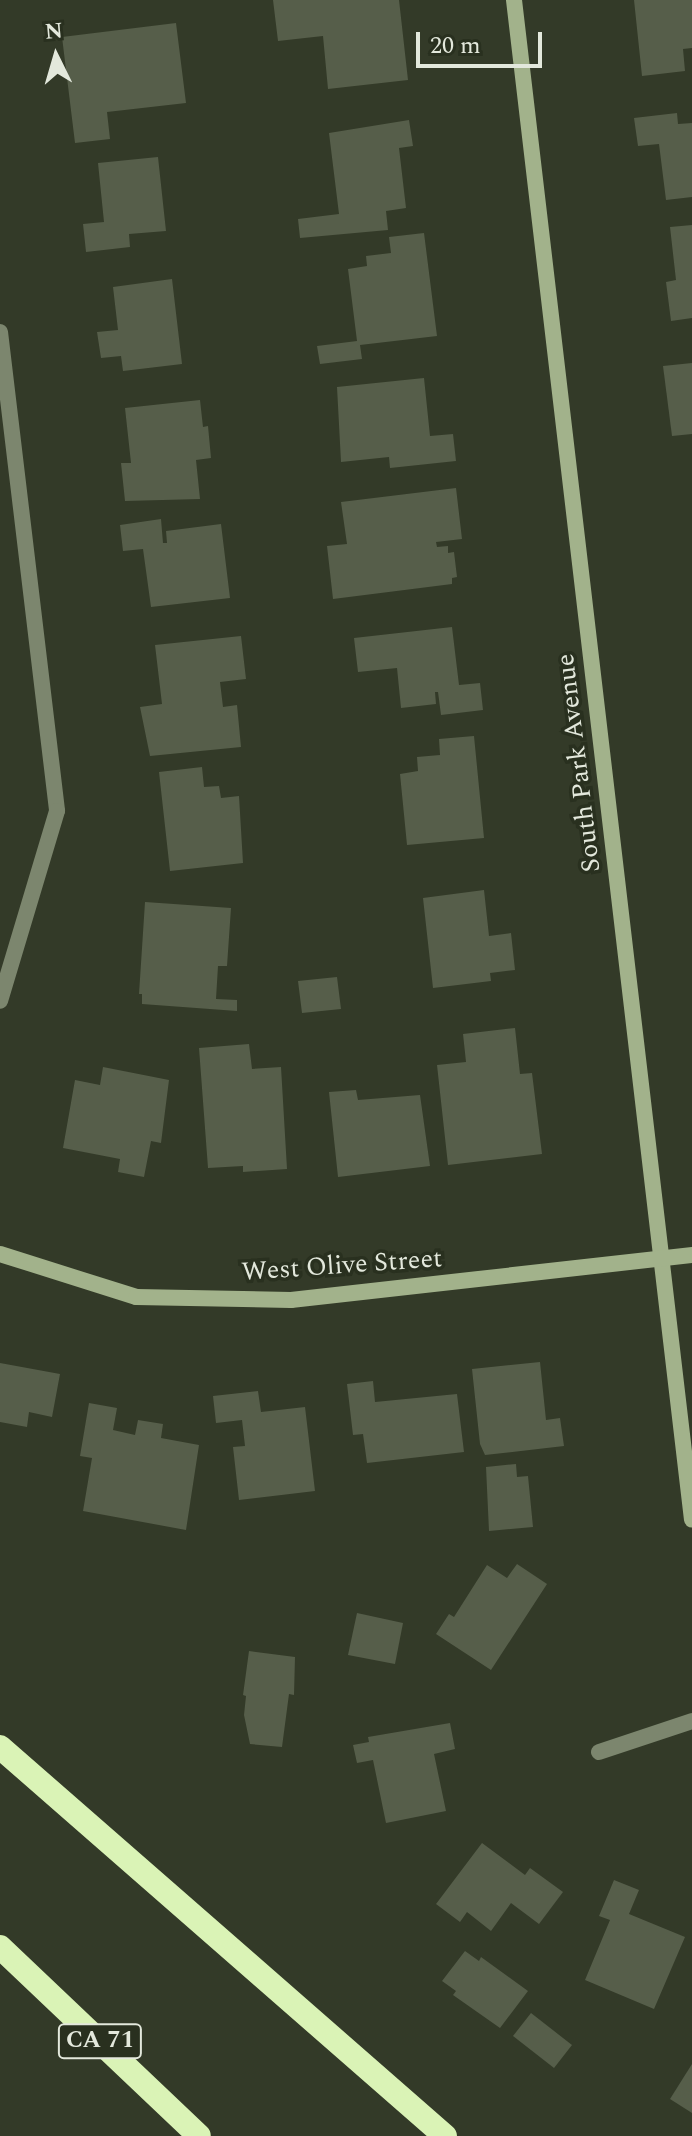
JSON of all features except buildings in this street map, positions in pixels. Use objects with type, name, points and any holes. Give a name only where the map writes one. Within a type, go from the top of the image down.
[{"type":"highway","points":[[0,1747],[445,2136]]},
{"type":"highway","points":[[218,1938],[425,2136]]},
{"type":"highway","name":"CA 71","points":[[0,1947],[199,2136]]},
{"type":"street","name":"South Park Avenue","points":[[514,0],[692,1520]]},
{"type":"street","points":[[0,332],[57,811],[0,1001]]},
{"type":"street","name":"West Olive Street","points":[[0,1254],[136,1297],[291,1300],[692,1255]]},
{"type":"street","points":[[599,1752],[692,1721]]}]
